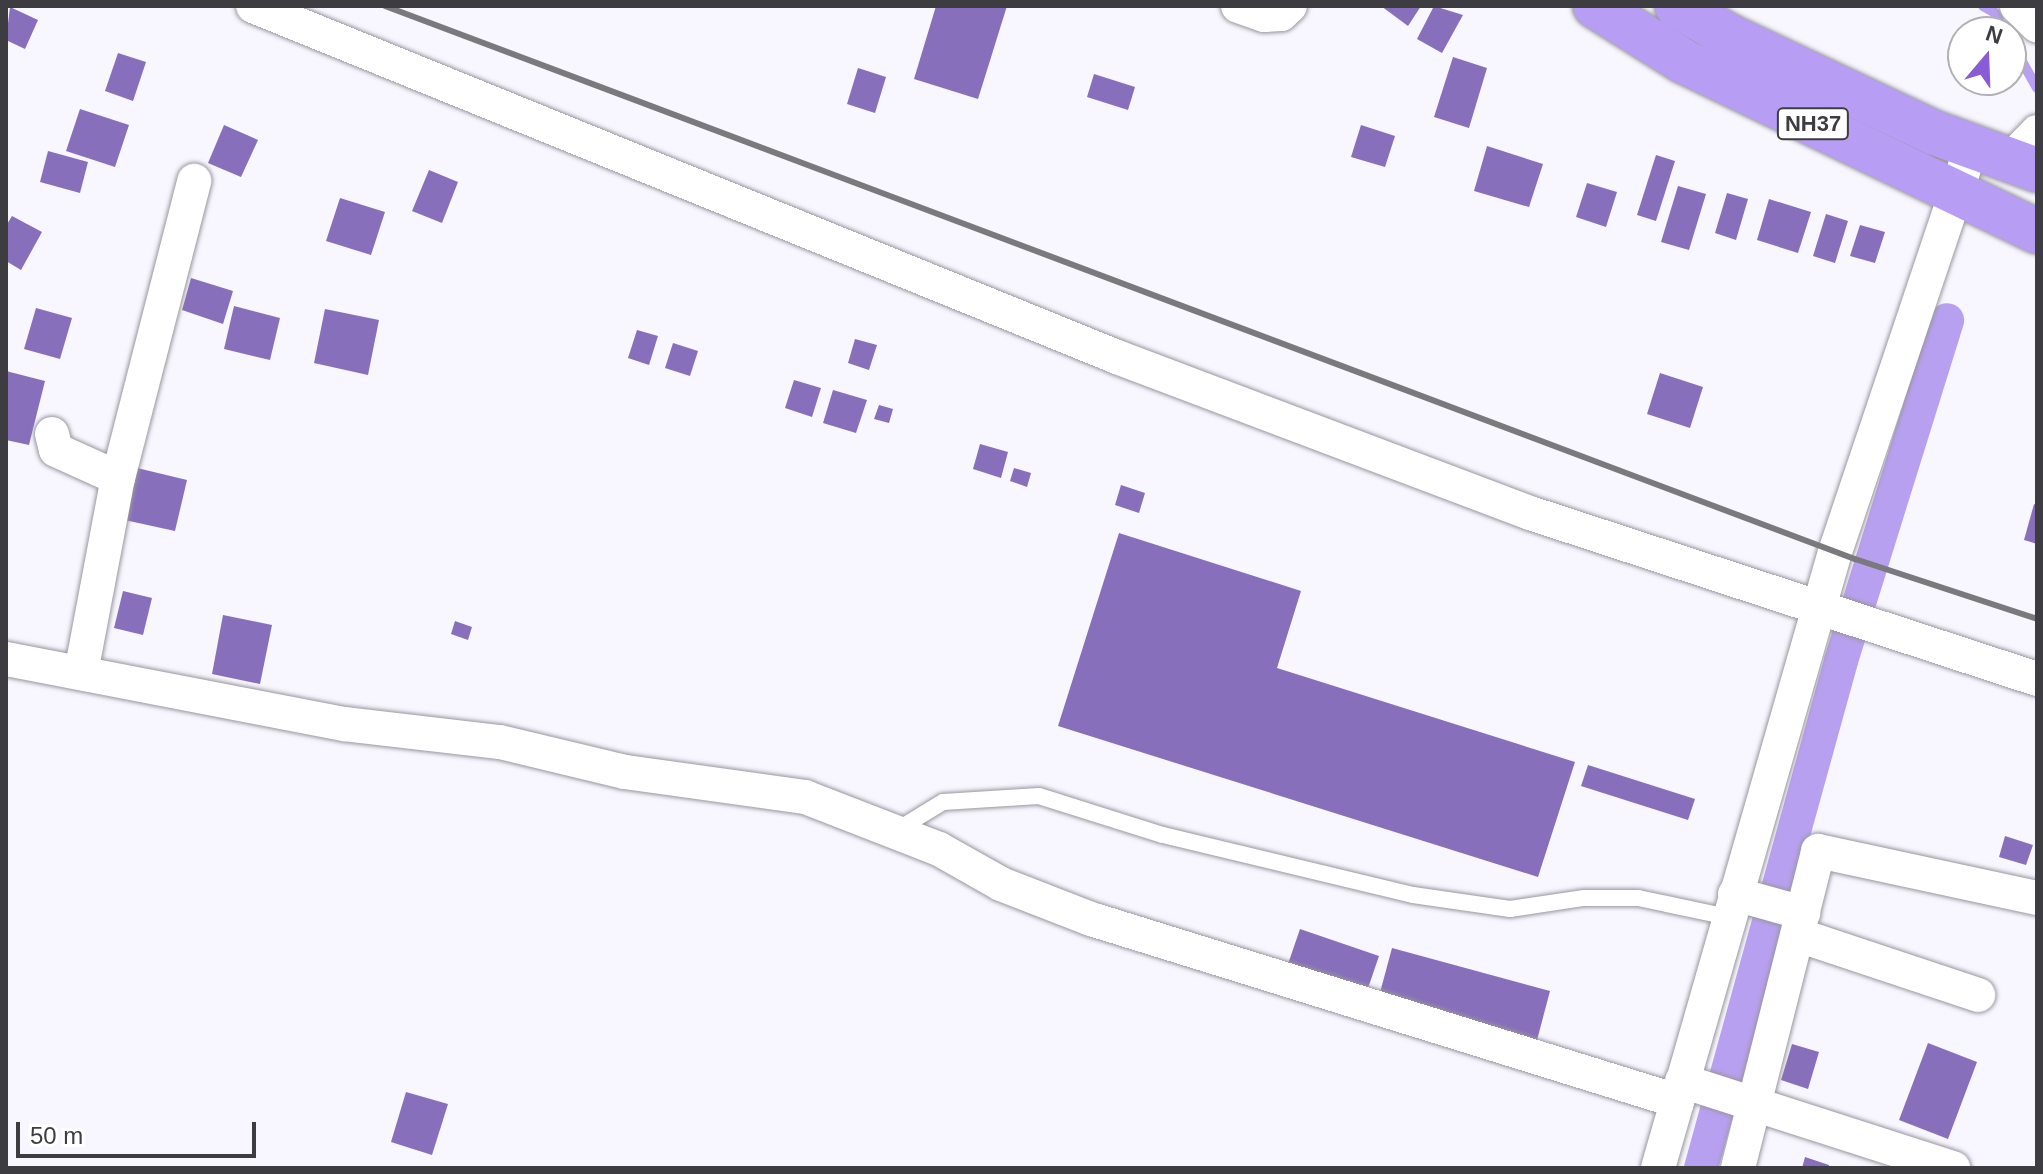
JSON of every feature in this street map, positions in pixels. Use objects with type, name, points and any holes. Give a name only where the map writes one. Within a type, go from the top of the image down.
[{"type":"highway","name":"NH37","points":[[1595,6],[1683,61],[2037,231]]},
{"type":"highway","name":"NH37","points":[[1677,6],[1731,37],[2018,148]]},
{"type":"street","points":[[253,6],[1117,357],[1530,513],[2037,679]]},
{"type":"street","points":[[1238,6],[1264,15],[1281,14],[1290,6]]},
{"type":"street","points":[[2017,6],[2037,25]]},
{"type":"street","points":[[1658,1168],[1954,191],[2018,148]]},
{"type":"street","points":[[81,673],[118,478],[194,181]]},
{"type":"street","points":[[52,434],[56,450],[118,478]]},
{"type":"street","points":[[6,659],[344,724],[500,742],[625,772],[805,797],[896,831],[1001,884],[1091,919],[1684,1089],[1749,1103],[1953,1168]]},
{"type":"street","points":[[1738,1168],[1749,1103],[1795,918],[1818,851],[2037,898]]},
{"type":"street","points":[[1737,903],[1795,918],[1978,995]]},
{"type":"lane","points":[[896,831],[943,802],[1039,796],[1163,835],[1413,895],[1510,909],[1584,898],[1737,903]]},
{"type":"building","points":[[936,6],[1007,6],[978,99],[914,79]]},
{"type":"building","points":[[1381,6],[1421,6],[1408,26]]},
{"type":"building","points":[[1434,6],[1463,15],[1442,53],[1417,39]]},
{"type":"building","points":[[10,7],[38,20],[25,49],[6,40]]},
{"type":"building","points":[[118,53],[146,62],[133,101],[105,91]]},
{"type":"building","points":[[1453,57],[1487,68],[1469,128],[1434,117]]},
{"type":"building","points":[[858,68],[886,77],[875,113],[847,104]]},
{"type":"building","points":[[1094,74],[1135,87],[1128,110],[1087,97]]},
{"type":"building","points":[[80,109],[129,125],[115,167],[66,151]]},
{"type":"building","points":[[224,125],[258,140],[241,177],[208,163]]},
{"type":"building","points":[[1361,125],[1395,136],[1385,167],[1351,157]]},
{"type":"building","points":[[1487,146],[1543,164],[1529,207],[1474,191]]},
{"type":"building","points":[[48,151],[88,162],[80,193],[40,182]]},
{"type":"building","points":[[1656,155],[1675,161],[1656,221],[1637,215]]},
{"type":"building","points":[[429,170],[458,182],[442,223],[412,211]]},
{"type":"building","points":[[1587,183],[1617,192],[1606,227],[1576,217]]},
{"type":"building","points":[[1678,186],[1706,194],[1689,250],[1661,242]]},
{"type":"building","points":[[1727,193],[1748,199],[1736,240],[1715,233]]},
{"type":"building","points":[[340,198],[385,212],[371,255],[326,241]]},
{"type":"building","points":[[1769,199],[1811,212],[1798,253],[1757,240]]},
{"type":"building","points":[[1826,214],[1848,221],[1835,263],[1813,256]]},
{"type":"building","points":[[12,216],[42,232],[21,270],[6,261],[6,226]]},
{"type":"building","points":[[1860,225],[1885,232],[1875,263],[1850,256]]},
{"type":"building","points":[[191,278],[233,291],[223,324],[182,310]]},
{"type":"building","points":[[234,306],[280,318],[270,360],[224,349]]},
{"type":"building","points":[[36,308],[72,318],[60,359],[24,349]]},
{"type":"building","points":[[325,309],[379,320],[368,375],[314,363]]},
{"type":"building","points":[[637,330],[658,336],[649,365],[628,358]]},
{"type":"building","points":[[855,339],[877,345],[869,370],[848,363]]},
{"type":"building","points":[[673,343],[698,351],[690,376],[665,368]]},
{"type":"building","points":[[6,371],[45,381],[29,445],[6,440]]},
{"type":"building","points":[[1660,373],[1703,387],[1690,428],[1647,414]]},
{"type":"building","points":[[794,380],[821,388],[812,417],[785,408]]},
{"type":"building","points":[[833,390],[867,400],[856,433],[823,423]]},
{"type":"building","points":[[879,405],[893,409],[889,423],[874,419]]},
{"type":"building","points":[[980,444],[1008,452],[1001,478],[973,469]]},
{"type":"building","points":[[133,467],[187,480],[175,531],[120,519]]},
{"type":"building","points":[[1014,468],[1031,473],[1027,487],[1010,481]]},
{"type":"building","points":[[1121,485],[1145,493],[1139,513],[1115,505]]},
{"type":"building","points":[[2034,504],[2037,505],[2037,544],[2024,540]]},
{"type":"building","points":[[1119,533],[1301,591],[1277,668],[1575,762],[1538,877],[1058,726]]},
{"type":"building","points":[[123,591],[152,598],[143,635],[114,628]]},
{"type":"building","points":[[223,615],[272,625],[260,684],[212,674]]},
{"type":"building","points":[[455,621],[472,627],[468,640],[451,634]]},
{"type":"building","points":[[1588,765],[1695,799],[1688,820],[1581,786]]},
{"type":"building","points":[[2005,836],[2033,845],[2026,865],[1999,857]]},
{"type":"building","points":[[1300,929],[1379,956],[1366,994],[1287,967]]},
{"type":"building","points":[[1392,948],[1550,991],[1536,1044],[1378,1000]]},
{"type":"building","points":[[1928,1043],[1977,1062],[1948,1139],[1899,1120]]},
{"type":"building","points":[[1792,1044],[1819,1052],[1808,1089],[1781,1080]]},
{"type":"building","points":[[406,1092],[448,1104],[432,1155],[391,1142]]},
{"type":"building","points":[[1805,1157],[1829,1165],[1829,1168],[1802,1168]]},
{"type":"waterway","points":[[1983,6],[1997,16]]},
{"type":"waterway","points":[[2027,70],[2037,88]]},
{"type":"waterway","points":[[1701,1168],[1841,661],[1947,320]]},
{"type":"railway","points":[[385,6],[1855,559],[2037,619]]}]
